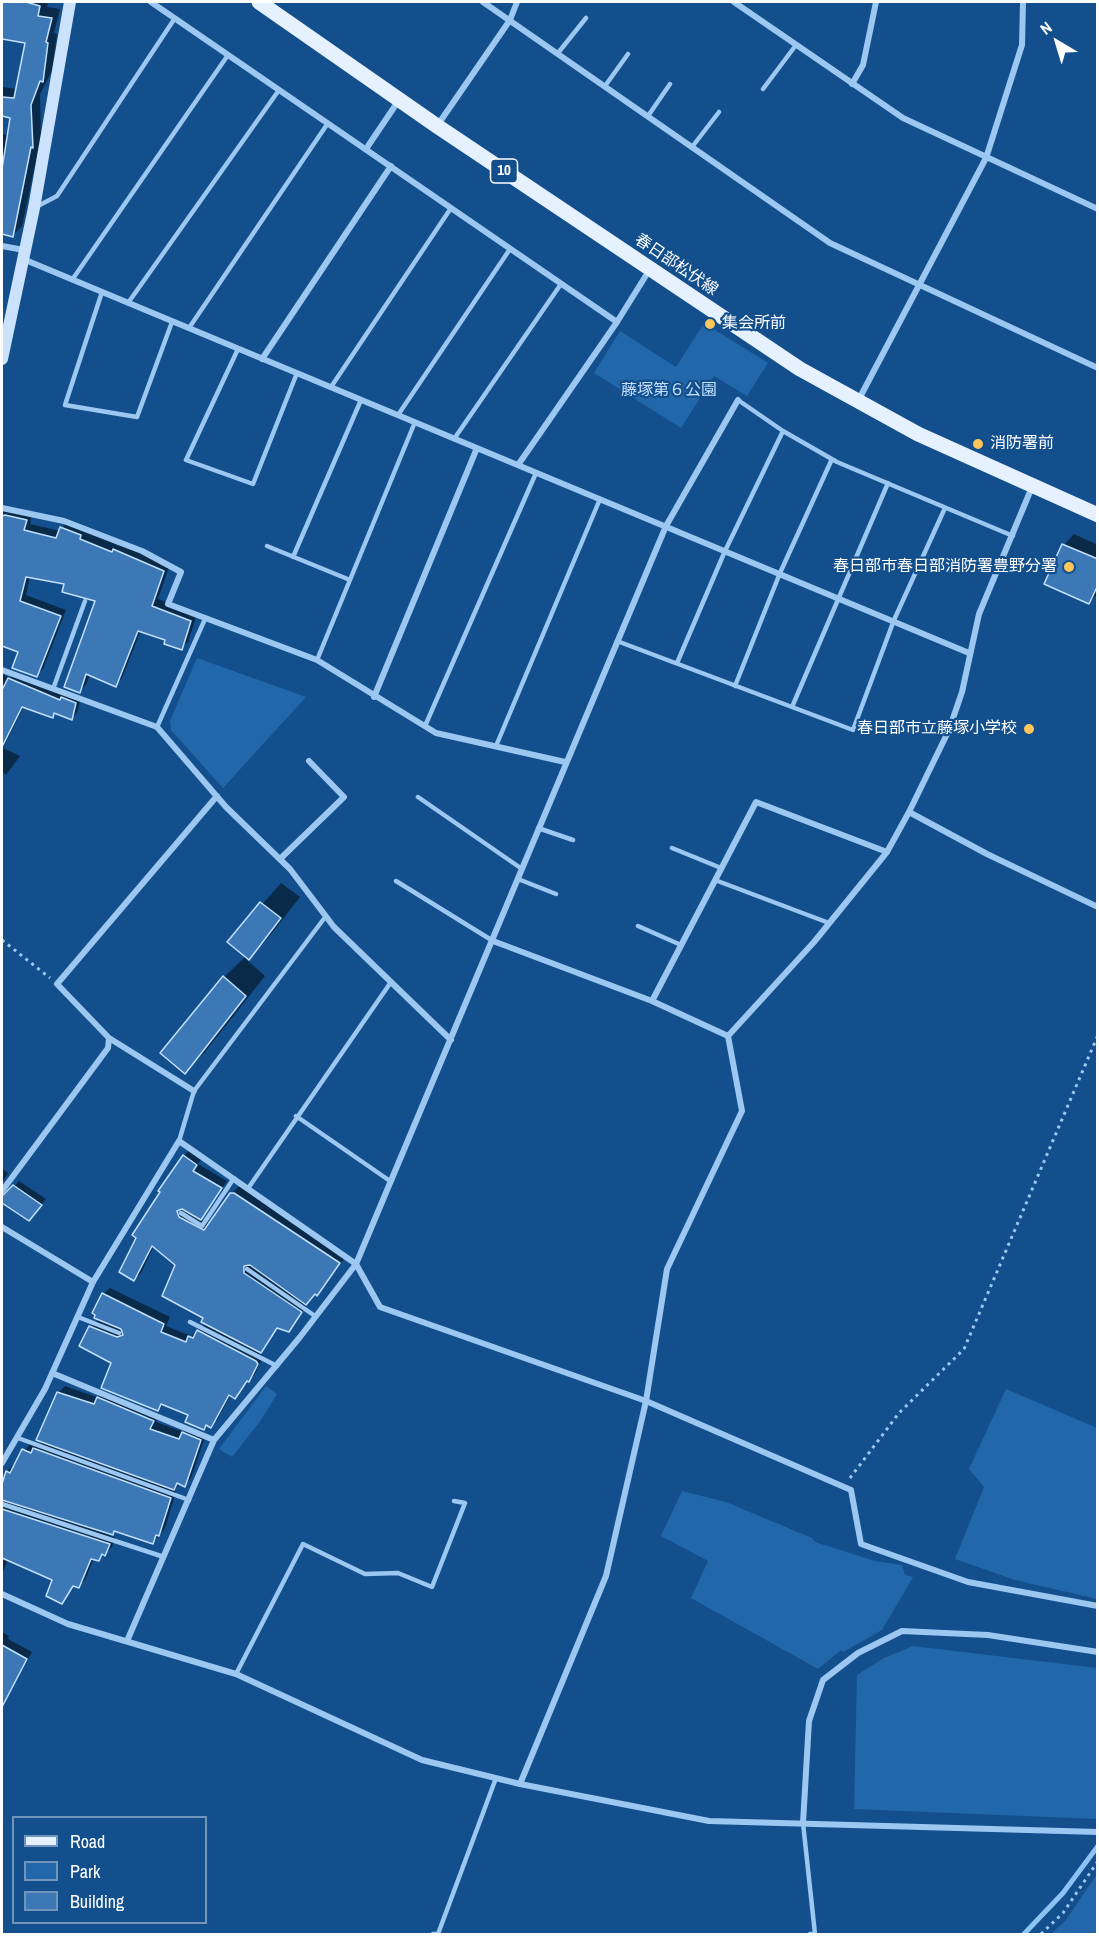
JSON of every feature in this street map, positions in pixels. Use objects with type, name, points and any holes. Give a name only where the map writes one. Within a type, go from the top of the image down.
[{"type":"main road","name":"春日部松伏線","points":[[259,2],[437,126],[800,369],[918,434],[1098,515]]},
{"type":"street","points":[[2,359],[34,208],[70,2]]},
{"type":"street","points":[[151,2],[617,322]]},
{"type":"street","points":[[483,2],[830,243],[1098,368]]},
{"type":"street","points":[[437,126],[510,20],[517,2]]},
{"type":"street","points":[[734,2],[903,118],[1097,207]]},
{"type":"street","points":[[852,84],[863,65],[876,2]]},
{"type":"street","points":[[858,402],[986,158],[1022,45],[1023,2]]},
{"type":"street","points":[[366,150],[399,100]]},
{"type":"street","points":[[262,359],[391,166]]},
{"type":"street","points":[[2,246],[72,280],[969,653]]},
{"type":"street","points":[[518,465],[617,322],[650,269]]},
{"type":"street","points":[[127,1641],[214,1440],[277,1366],[356,1264],[666,526],[738,400]]},
{"type":"street","points":[[374,697],[477,448]]},
{"type":"street","points":[[728,1036],[829,923],[887,852],[950,730],[962,692],[979,615],[1032,486]]},
{"type":"street","points":[[2,508],[64,521],[142,551],[181,572],[168,604],[205,620],[317,660],[436,733],[565,762]]},
{"type":"street","points":[[2,670],[157,728],[217,796],[280,859],[326,916],[451,1040]]},
{"type":"street","points":[[280,859],[344,797],[309,761]]},
{"type":"street","points":[[194,1091],[109,1038],[57,984],[217,796]]},
{"type":"street","points":[[652,1001],[756,802],[887,852]]},
{"type":"street","points":[[909,812],[987,855],[1098,907]]},
{"type":"street","points":[[493,941],[652,1001],[728,1036]]},
{"type":"street","points":[[520,1784],[606,1576],[646,1401],[667,1269],[742,1111],[728,1036]]},
{"type":"street","points":[[2,1191],[108,1048],[109,1038]]},
{"type":"street","points":[[2,1463],[18,1438],[52,1373],[93,1282],[179,1141],[249,1187],[356,1264],[380,1307],[646,1401],[851,1490],[861,1544],[968,1582],[1098,1606]]},
{"type":"street","points":[[2,1227],[93,1282]]},
{"type":"street","points":[[52,1373],[214,1440]]},
{"type":"street","points":[[2,1596],[68,1624],[236,1674],[422,1760],[520,1784],[710,1821],[1098,1832]]},
{"type":"street","points":[[803,1823],[809,1721],[823,1680],[858,1653],[902,1631],[988,1635],[1098,1652]]},
{"type":"lane","points":[[34,208],[57,196],[175,18]]},
{"type":"lane","points":[[558,53],[586,18]]},
{"type":"lane","points":[[763,89],[796,45]]},
{"type":"lane","points":[[605,86],[628,54]]},
{"type":"lane","points":[[72,280],[228,55]]},
{"type":"lane","points":[[648,116],[670,84]]},
{"type":"lane","points":[[128,303],[279,90]]},
{"type":"lane","points":[[692,147],[718,112]]},
{"type":"lane","points":[[189,328],[328,123]]},
{"type":"lane","points":[[331,387],[451,208]]},
{"type":"lane","points":[[398,415],[510,249]]},
{"type":"lane","points":[[454,439],[561,284]]},
{"type":"lane","points":[[102,292],[65,405],[138,417],[172,322]]},
{"type":"lane","points":[[238,349],[186,460],[253,484],[297,374]]},
{"type":"lane","points":[[293,557],[361,400]]},
{"type":"lane","points":[[738,400],[783,431],[832,459],[1013,536]]},
{"type":"lane","points":[[317,660],[415,422]]},
{"type":"lane","points":[[677,663],[725,551],[783,431]]},
{"type":"lane","points":[[735,686],[780,573],[832,459]]},
{"type":"lane","points":[[425,726],[536,473]]},
{"type":"lane","points":[[792,707],[888,483]]},
{"type":"lane","points":[[496,746],[600,499]]},
{"type":"lane","points":[[616,641],[853,730],[894,620],[945,508]]},
{"type":"lane","points":[[267,546],[350,580]]},
{"type":"lane","points":[[53,689],[85,601]]},
{"type":"lane","points":[[157,728],[205,620]]},
{"type":"lane","points":[[418,797],[522,870]]},
{"type":"lane","points":[[538,828],[573,840]]},
{"type":"lane","points":[[672,848],[721,868]]},
{"type":"lane","points":[[518,879],[556,894]]},
{"type":"lane","points":[[715,880],[829,923]]},
{"type":"lane","points":[[396,881],[493,941]]},
{"type":"lane","points":[[179,1141],[194,1091],[326,916]]},
{"type":"lane","points":[[638,926],[681,945]]},
{"type":"lane","points":[[249,1187],[296,1116],[392,982]]},
{"type":"lane","points":[[296,1116],[390,1181]]},
{"type":"lane","points":[[181,1213],[202,1226],[234,1178]]},
{"type":"lane","points":[[247,1269],[315,1316]]},
{"type":"lane","points":[[78,1317],[119,1333]]},
{"type":"lane","points":[[190,1322],[277,1366]]},
{"type":"lane","points":[[18,1438],[189,1500]]},
{"type":"lane","points":[[236,1674],[303,1544],[365,1574],[398,1573],[432,1587],[465,1503],[454,1501]]},
{"type":"lane","points":[[2,1504],[164,1557]]},
{"type":"lane","points":[[433,1935],[438,1934],[496,1778]]},
{"type":"lane","points":[[803,1823],[814,1934],[810,1935]]},
{"type":"path","points":[[2,940],[57,984]]},
{"type":"path","points":[[843,1487],[899,1413],[964,1349],[1098,1035]]},
{"type":"path","points":[[1041,1935],[1063,1913],[1098,1862]]},
{"type":"green space","name":"藤塚第６公園","points":[[704,323],[768,363],[747,396],[714,376],[681,428],[594,373],[620,331],[676,367]]},
{"type":"green space","points":[[197,658],[306,697],[223,788],[171,730],[170,721]]},
{"type":"green space","points":[[266,1386],[277,1394],[261,1420],[232,1457],[219,1449]]},
{"type":"green space","points":[[1006,1389],[1097,1428],[1097,1599],[1015,1580],[955,1559],[984,1487],[969,1469]]},
{"type":"green space","points":[[682,1491],[726,1502],[812,1538],[815,1542],[875,1561],[902,1565],[905,1575],[913,1577],[882,1630],[843,1652],[841,1650],[818,1669],[691,1598],[708,1561],[661,1536]]},
{"type":"green space","points":[[913,1646],[1097,1668],[1097,1819],[854,1809],[857,1675],[884,1658]]},
{"type":"green space","points":[[1097,1874],[1097,1934],[1051,1934],[1066,1920]]},
{"type":"building","points":[[2,2],[26,2],[40,6],[38,16],[52,18],[46,42],[48,43],[43,82],[40,81],[31,105],[33,148],[31,147],[13,237],[2,234],[2,169],[10,118],[2,116],[2,97],[14,98],[25,43],[2,39]]},
{"type":"building","points":[[2,516],[27,520],[24,530],[56,538],[60,527],[81,535],[80,539],[112,552],[113,549],[164,571],[152,606],[191,621],[182,650],[164,644],[165,640],[138,631],[116,687],[86,674],[80,693],[64,687],[95,601],[62,592],[64,584],[26,577],[20,601],[61,616],[37,677],[12,668],[18,652],[2,646]]},
{"type":"building","points":[[1062,544],[1098,559],[1098,585],[1089,604],[1044,584]]},
{"type":"building","points":[[8,678],[60,700],[61,697],[76,703],[72,720],[54,713],[53,718],[22,707],[2,747],[2,690]]},
{"type":"building","points":[[260,902],[281,918],[249,960],[227,942]]},
{"type":"building","points":[[223,976],[246,996],[185,1074],[160,1053]]},
{"type":"building","points":[[183,1155],[197,1165],[193,1171],[222,1188],[201,1220],[182,1209],[177,1211],[179,1217],[204,1230],[230,1193],[234,1193],[340,1263],[317,1296],[315,1294],[306,1305],[250,1265],[244,1266],[244,1273],[302,1312],[289,1332],[277,1328],[261,1353],[201,1322],[203,1318],[162,1296],[175,1265],[152,1246],[134,1281],[119,1272],[136,1238],[132,1235]]},
{"type":"building","points":[[13,1185],[42,1205],[29,1221],[2,1203],[2,1196]]},
{"type":"building","points":[[102,1293],[164,1324],[161,1332],[186,1342],[188,1336],[193,1338],[197,1330],[256,1361],[258,1364],[249,1382],[247,1381],[235,1399],[229,1395],[211,1428],[206,1425],[204,1430],[185,1422],[188,1415],[161,1404],[158,1411],[101,1388],[111,1363],[79,1346],[89,1326],[117,1337],[123,1335],[121,1329],[94,1318],[95,1315],[92,1313]]},
{"type":"building","points":[[57,1392],[94,1404],[97,1397],[154,1421],[150,1429],[179,1439],[182,1432],[201,1440],[185,1487],[177,1483],[174,1490],[36,1440]]},
{"type":"building","points":[[33,1448],[171,1498],[159,1536],[156,1535],[153,1544],[114,1531],[113,1535],[2,1500],[2,1484],[6,1471],[10,1473],[22,1449],[31,1453]]},
{"type":"building","points":[[2,1509],[110,1544],[105,1556],[102,1554],[99,1561],[91,1559],[79,1588],[73,1586],[62,1604],[46,1596],[52,1580],[2,1558]]},
{"type":"building","points":[[2,1645],[27,1659],[2,1707]]},
{"type":"waterway","points":[[1024,1934],[1063,1893],[1098,1846]]},
{"type":"place","name":"集会所前","points":[[710,324]]},
{"type":"place","name":"消防署前","points":[[978,444]]},
{"type":"place","name":"春日部市春日部消防署豊野分署","points":[[1069,567]]},
{"type":"place","name":"春日部市立藤塚小学校","points":[[1029,729]]}]
